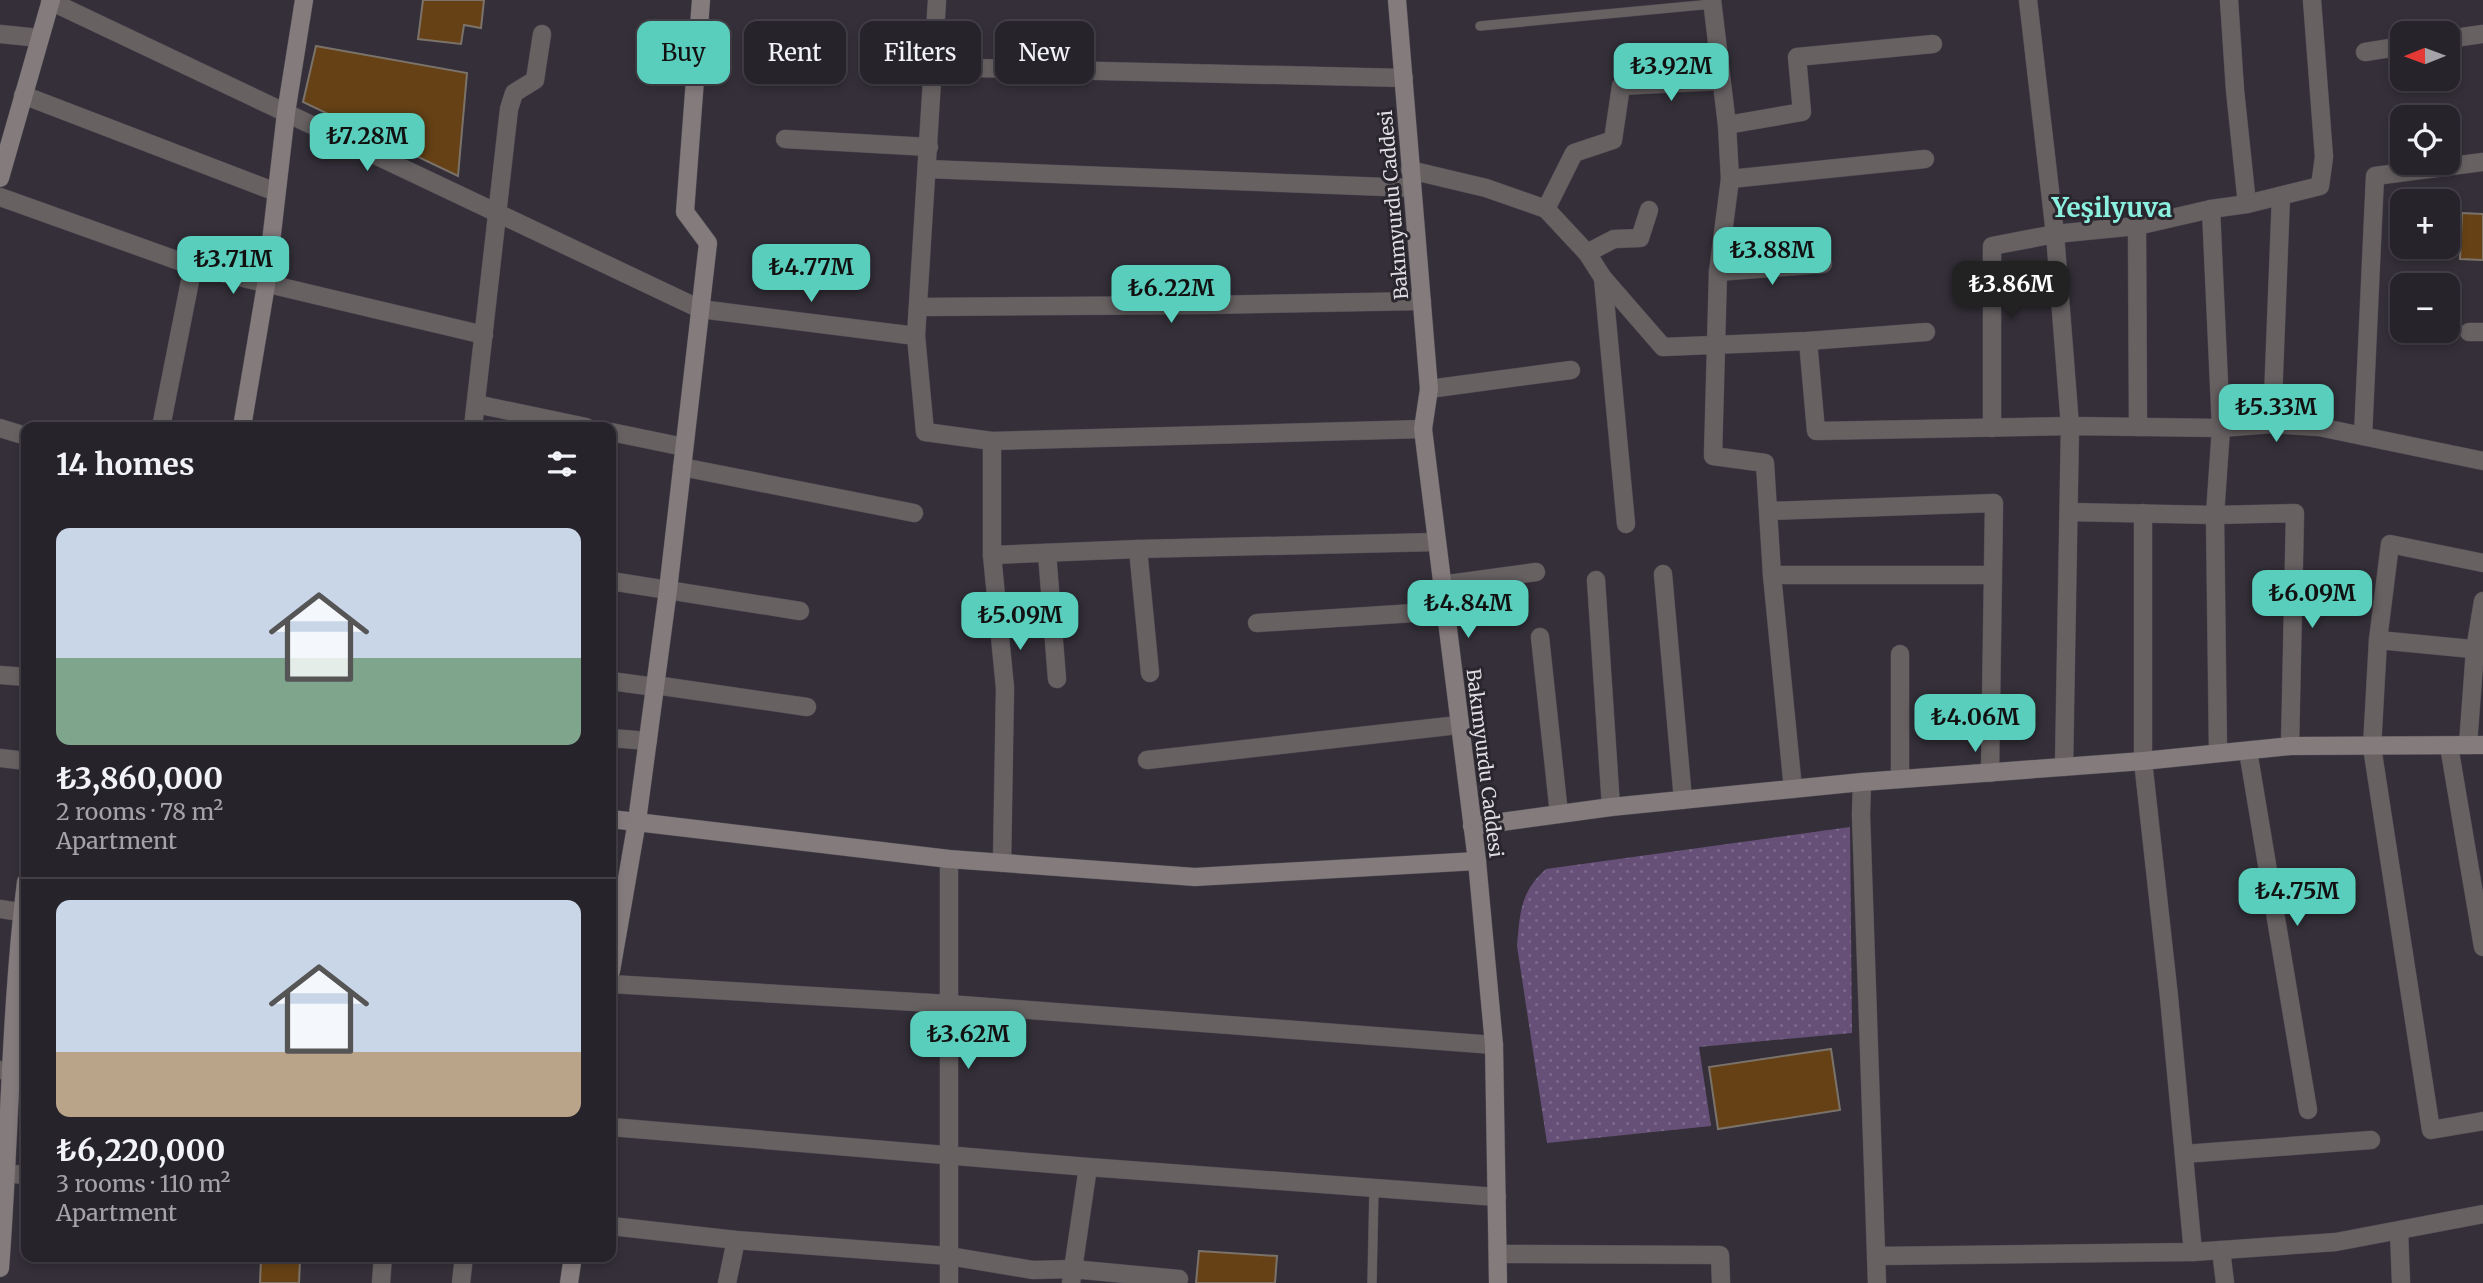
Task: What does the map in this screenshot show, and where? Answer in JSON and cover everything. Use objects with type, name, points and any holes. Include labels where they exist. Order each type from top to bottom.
[{"type":"street","points":[[243,422],[266,285],[286,113],[304,0]]},
{"type":"street","points":[[616,942],[637,821],[668,590],[708,243],[685,212],[701,0]]},
{"type":"street","points":[[936,21],[937,0]]},
{"type":"street","name":"Bakımyurdu Caddesi","points":[[1397,0],[1429,389],[1423,429],[1477,862],[1494,1045],[1498,1283]]},
{"type":"street","points":[[2028,0],[2055,234],[2070,426],[2064,767]]},
{"type":"street","points":[[2229,0],[2235,90],[2248,204]]},
{"type":"street","points":[[1992,428],[1992,246],[2055,234],[2137,226],[2211,209],[2248,204],[2320,186],[2324,157],[2312,0]]},
{"type":"street","points":[[0,178],[51,1],[497,215],[700,309],[916,336]]},
{"type":"street","points":[[1712,2],[1727,125],[1730,179],[1718,272],[1713,457],[1765,463],[1772,575],[1793,789]]},
{"type":"street","points":[[0,34],[39,38]]},
{"type":"street","points":[[473,422],[509,108],[514,93],[535,80],[542,34]]},
{"type":"street","points":[[2460,37],[2483,34]]},
{"type":"street","points":[[1727,125],[1802,111],[1797,57],[1933,44]]},
{"type":"street","points":[[2365,52],[2390,48]]},
{"type":"street","points":[[981,68],[1404,78]]},
{"type":"street","points":[[1546,209],[1574,153],[1613,140],[1621,86],[1720,81]]},
{"type":"street","points":[[933,84],[916,336],[925,432],[992,441],[1423,429]]},
{"type":"street","points":[[23,95],[276,192]]},
{"type":"street","points":[[785,139],[929,147]]},
{"type":"street","points":[[1730,179],[1925,159]]},
{"type":"street","points":[[2364,436],[2375,176],[2483,162]]},
{"type":"street","points":[[927,169],[1411,179],[1486,188],[1546,209],[1587,253],[1603,278],[1663,347],[1808,341],[1926,332]]},
{"type":"street","points":[[2272,424],[2281,196]]},
{"type":"street","points":[[0,197],[193,265],[266,285],[484,335]]},
{"type":"street","points":[[2211,209],[2221,428],[2216,515],[2218,753]]},
{"type":"street","points":[[1587,253],[1614,239],[1640,238],[1649,210]]},
{"type":"street","points":[[2137,226],[2138,427]]},
{"type":"street","points":[[1718,272],[1823,264]]},
{"type":"street","points":[[162,422],[193,265]]},
{"type":"street","points":[[1603,278],[1626,524]]},
{"type":"street","points":[[919,307],[1422,301]]},
{"type":"street","points":[[1808,341],[1816,431],[2070,426],[2221,428],[2272,424],[2319,427],[2483,461]]},
{"type":"street","points":[[1429,389],[1571,370]]},
{"type":"street","points":[[476,404],[562,422]]},
{"type":"street","points":[[0,428],[21,434]]},
{"type":"street","points":[[616,433],[684,447]]},
{"type":"street","points":[[992,441],[992,555],[1004,688],[1002,863]]},
{"type":"street","points":[[682,467],[914,513]]},
{"type":"street","points":[[1769,511],[1994,503],[1990,773]]},
{"type":"street","points":[[2069,512],[2216,515],[2295,513],[2290,746]]},
{"type":"street","points":[[2143,513],[2143,761],[2193,1252]]},
{"type":"street","points":[[992,555],[1436,542]]},
{"type":"street","points":[[2483,563],[2390,544],[2378,640],[2372,747],[2431,1130],[2483,1121]]},
{"type":"street","points":[[1138,549],[1150,673]]},
{"type":"street","points":[[1048,553],[1058,679]]},
{"type":"street","points":[[1441,584],[1536,572]]},
{"type":"street","points":[[1663,574],[1683,800]]},
{"type":"street","points":[[1772,575],[1991,575]]},
{"type":"street","points":[[1596,580],[1611,807]]},
{"type":"street","points":[[616,582],[800,611]]},
{"type":"street","points":[[1472,825],[1611,807],[1900,778],[2143,761],[2290,746],[2476,745],[2483,601]]},
{"type":"street","points":[[1257,623],[1445,611]]},
{"type":"street","points":[[1541,637],[1559,814]]},
{"type":"street","points":[[2378,640],[2479,650]]},
{"type":"street","points":[[1900,654],[1900,778]]},
{"type":"street","points":[[0,675],[21,677]]},
{"type":"street","points":[[616,682],[807,707]]},
{"type":"street","points":[[1147,760],[1458,726]]},
{"type":"street","points":[[616,738],[648,741]]},
{"type":"street","points":[[2449,746],[2483,947]]},
{"type":"street","points":[[2248,751],[2308,1110]]},
{"type":"street","points":[[0,758],[21,760]]},
{"type":"street","points":[[1862,782],[1877,1283]]},
{"type":"street","points":[[616,819],[949,859],[1195,877],[1477,862]]},
{"type":"street","points":[[949,859],[949,1283]]},
{"type":"street","points":[[0,909],[21,912]]},
{"type":"street","points":[[0,1268],[4,1173],[21,952]]},
{"type":"street","points":[[616,984],[948,1004],[1494,1045]]},
{"type":"street","points":[[616,1127],[1088,1167],[1497,1197]]},
{"type":"street","points":[[2184,1154],[2371,1140]]},
{"type":"street","points":[[1071,1276],[1088,1167]]},
{"type":"street","points":[[1877,1256],[2193,1252],[2336,1242],[2483,1214]]},
{"type":"street","points":[[616,1227],[736,1240],[949,1256],[1071,1276],[1179,1279]]},
{"type":"street","points":[[2399,1231],[2401,1283]]},
{"type":"street","points":[[727,1283],[736,1240]]},
{"type":"street","points":[[2221,1250],[2225,1283]]},
{"type":"street","points":[[1499,1254],[1720,1255],[1721,1283]]},
{"type":"street","points":[[381,1283],[383,1262]]},
{"type":"street","points":[[461,1283],[463,1262]]},
{"type":"street","points":[[569,1283],[572,1262]]},
{"type":"lane","points":[[1480,26],[1712,2]]},
{"type":"lane","points":[[1372,1283],[1374,1188]]},
{"type":"shaded area","points":[[1850,827],[1852,1033],[1699,1047],[1711,1126],[1547,1143],[1517,946],[1523,904],[1537,878],[1546,869]]},
{"type":"building","points":[[423,0],[484,0],[481,28],[464,25],[461,44],[418,39]]},
{"type":"building","points":[[316,46],[467,73],[458,176],[303,102]]},
{"type":"building","points":[[2462,213],[2483,214],[2483,260],[2460,259]]},
{"type":"building","points":[[1831,1049],[1840,1110],[1718,1129],[1709,1067]]},
{"type":"building","points":[[1199,1251],[1277,1256],[1275,1283],[1196,1283]]},
{"type":"building","points":[[261,1262],[300,1262],[299,1283],[260,1283]]},
{"type":"district","name":"Yeşilyuva","points":[[2112,207]]}]
